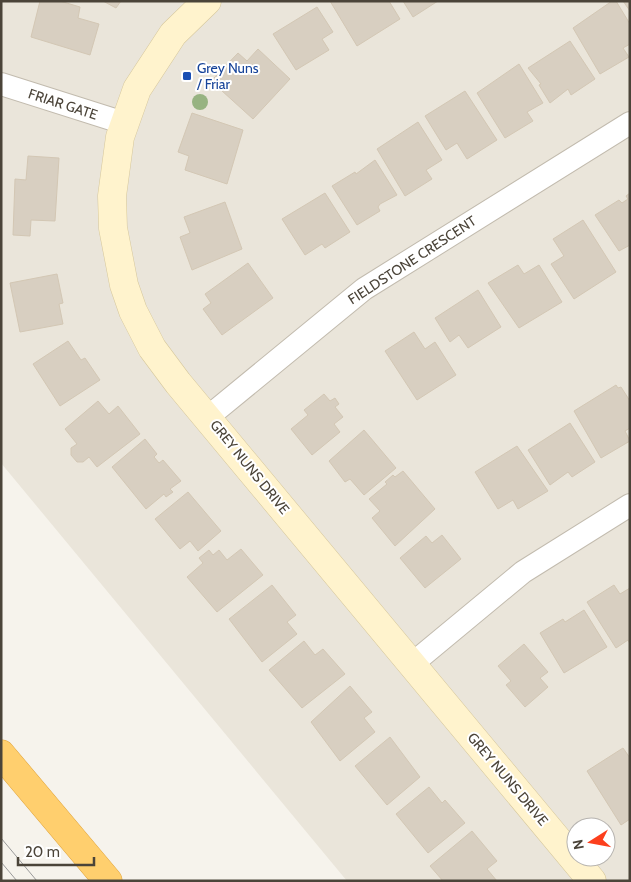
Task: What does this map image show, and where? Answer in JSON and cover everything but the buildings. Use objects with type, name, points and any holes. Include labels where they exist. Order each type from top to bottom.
[{"type":"highway","points":[[1,754],[108,881]]},
{"type":"highway","points":[[32,791],[120,881]]},
{"type":"street","name":"GREY NUNS DRIVE","points":[[207,1],[174,34],[137,89],[120,137],[112,196],[113,228],[124,286],[133,311],[152,348],[178,383],[592,881]]},
{"type":"street","name":"FRIAR GATE","points":[[1,84],[124,123]]},
{"type":"street","name":"FIELDSTONE CRESCENT","points":[[208,417],[364,289],[630,123]]},
{"type":"street","points":[[412,664],[524,572],[630,505]]},
{"type":"shaded area","points":[[1,1],[630,1],[630,881],[347,881],[1,463]]},
{"type":"tram line","points":[[1,838],[37,881]]},
{"type":"tram line","points":[[1,862],[17,881]]},
{"type":"place","name":"Grey Nuns / Friar","points":[[187,76]]}]
